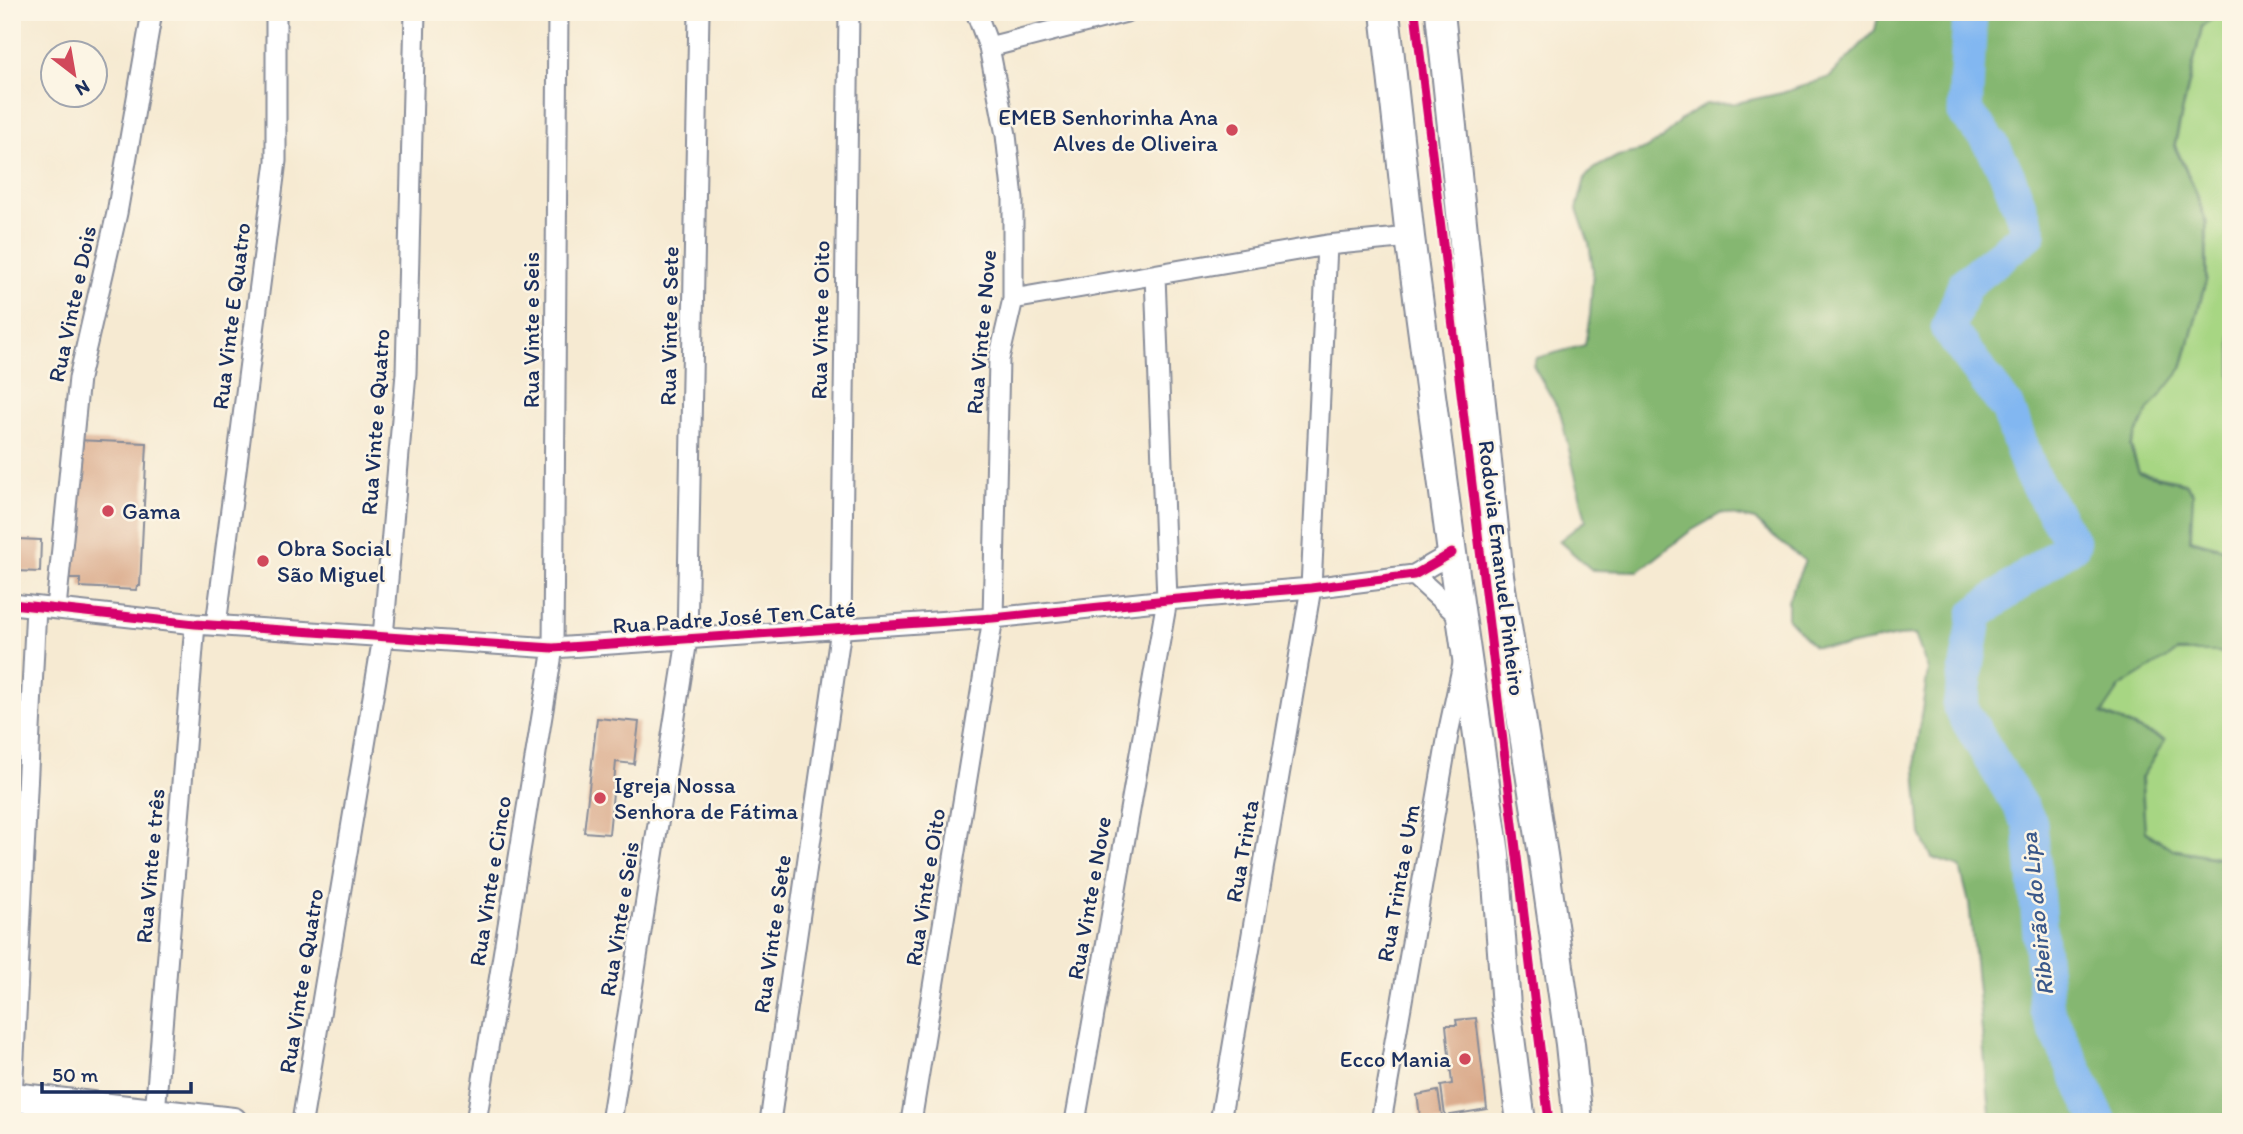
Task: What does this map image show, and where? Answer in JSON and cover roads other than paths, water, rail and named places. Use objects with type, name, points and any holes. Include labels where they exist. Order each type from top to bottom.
[{"type":"main road","name":"Rodovia Emanuel Pinheiro","points":[[1385,12],[1410,237],[1495,854],[1506,1007],[1521,1122]]},
{"type":"main road","name":"Rodovia Emanuel Pinheiro","points":[[1440,12],[1499,576],[1553,923],[1578,1122]]},
{"type":"main road","points":[[12,1097],[168,1117],[233,1122]]},
{"type":"street","name":"Rua Vinte e Dois","points":[[56,608],[79,378],[117,213],[152,12]]},
{"type":"street","name":"Rua Vinte E Quatro","points":[[216,625],[276,161],[276,12]]},
{"type":"street","name":"Rua Vinte e Quatro","points":[[302,1122],[383,637],[405,373],[415,12]]},
{"type":"street","name":"Rua Vinte e Seis","points":[[553,648],[558,12]]},
{"type":"street","name":"Rua Vinte e Sete","points":[[687,640],[699,12]]},
{"type":"street","name":"Rua Vinte e Oito","points":[[841,629],[849,12]]},
{"type":"street","name":"Rua Vinte e Nove","points":[[976,12],[989,47],[1006,135],[1013,199],[1013,299],[999,359],[993,618]]},
{"type":"street","points":[[989,47],[1126,12]]},
{"type":"street","points":[[1013,299],[1327,245],[1410,237]]},
{"type":"street","points":[[1311,588],[1327,245]]},
{"type":"street","points":[[1155,275],[1167,600]]},
{"type":"street","points":[[1452,553],[1414,575],[1461,618]]},
{"type":"street","name":"Rua Padre José Ten Caté","points":[[12,604],[195,624],[553,648],[993,618],[1311,588],[1414,575]]},
{"type":"street","name":"Rua Trinta","points":[[1220,1122],[1311,588]]},
{"type":"street","name":"Rua Vinte e Nove","points":[[1074,1122],[1167,600]]},
{"type":"street","points":[[12,1097],[36,607]]},
{"type":"street","name":"Rua Vinte e Oito","points":[[911,1122],[993,618]]},
{"type":"street","name":"Rua Vinte e três","points":[[168,1117],[195,624]]},
{"type":"street","name":"Rua Vinte e Sete","points":[[770,1122],[841,629]]},
{"type":"street","name":"Rua Vinte e Seis","points":[[611,1122],[687,640]]},
{"type":"street","name":"Rua Vinte e Cinco","points":[[476,1122],[553,648]]},
{"type":"street","name":"Rua Trinta e Um","points":[[1381,1122],[1449,729],[1466,652]]},
{"type":"waterway","name":"Ribeirão do Lipa","points":[[1970,12],[1965,113],[1997,154],[2029,233],[1965,284],[1948,329],[2008,409],[2031,474],[2073,544],[1976,614],[1960,707],[2030,823],[2047,1011],[2100,1122]]},
{"type":"place","name":"EMEB Senhorinha Ana Alves de Oliveira","points":[[1232,130]]},
{"type":"place","name":"Gama","points":[[108,511]]},
{"type":"place","name":"Obra Social São Miguel","points":[[263,561]]},
{"type":"place","name":"Igreja Nossa Senhora de Fátima","points":[[600,798]]},
{"type":"place","name":"Ecco Mania","points":[[1465,1059]]}]
